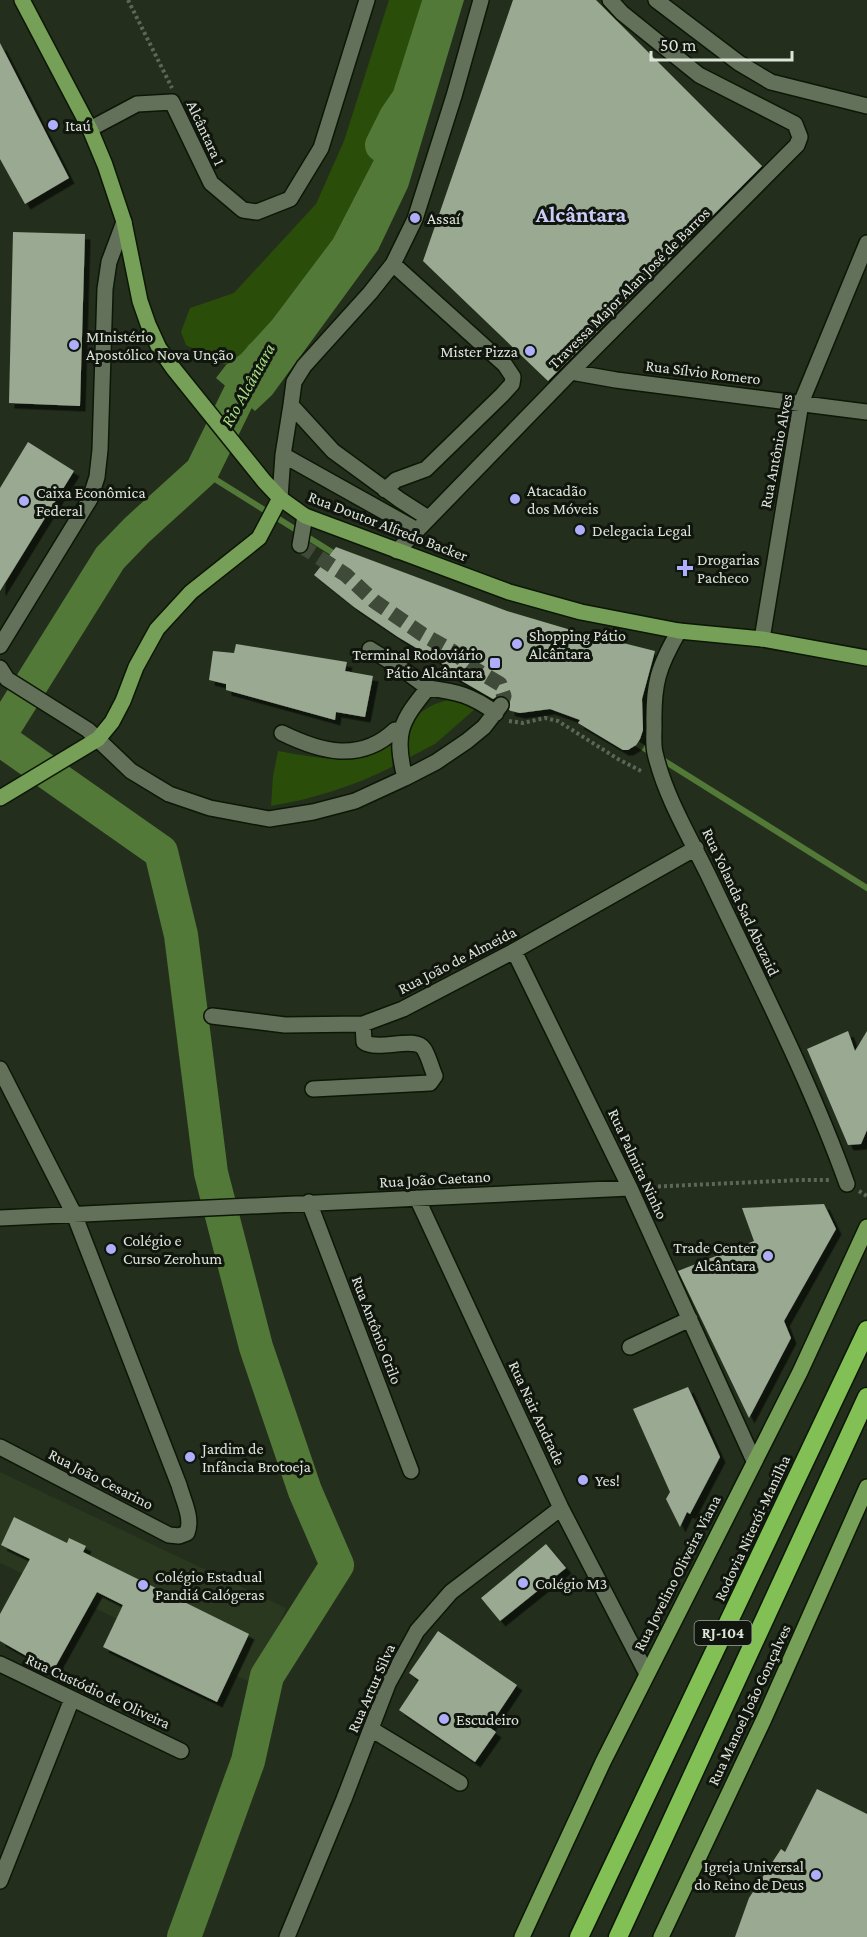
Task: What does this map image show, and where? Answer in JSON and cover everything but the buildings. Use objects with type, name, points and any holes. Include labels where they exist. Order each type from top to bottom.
[{"type":"highway","name":"Rodovia Niterói-Manilha","points":[[579,1937],[867,1330]]},
{"type":"highway","name":"RJ-104","points":[[618,1937],[867,1397]]},
{"type":"main road","name":"Rua Doutor Alfredo Backer","points":[[22,0],[90,129],[105,165],[124,222],[140,301],[147,324],[159,348],[264,481],[277,504],[509,592],[581,612],[679,631],[762,639],[867,658]]},
{"type":"main road","points":[[0,798],[75,753],[93,734],[112,722],[136,667],[157,629],[190,592],[247,549],[263,532],[277,504]]},
{"type":"main road","name":"Rua Jovelino Oliveira Viana","points":[[522,1937],[603,1761],[800,1372],[867,1227]]},
{"type":"main road","name":"Rua Manoel João Gonçalves","points":[[661,1937],[764,1719],[867,1487]]},
{"type":"street","points":[[90,129],[137,104],[172,102],[211,183],[243,210],[257,213],[290,199],[321,148],[368,0]]},
{"type":"street","points":[[277,504],[294,382],[304,366],[393,264],[415,219],[454,96],[481,0]]},
{"type":"street","name":"Travessa Major Alan José de Barros","points":[[397,551],[797,145],[800,137],[795,124],[699,75],[622,13],[610,0]]},
{"type":"street","points":[[656,0],[738,63],[771,82],[867,106]]},
{"type":"street","points":[[0,646],[90,499],[97,477],[105,289],[109,262],[124,222]]},
{"type":"street","name":"Rua Antônio Alves","points":[[762,639],[801,403],[867,243]]},
{"type":"street","points":[[385,490],[396,480],[426,469],[502,395],[512,384],[513,377],[505,365],[393,264]]},
{"type":"street","name":"Rua Sílvio Romero","points":[[571,372],[616,380],[867,412]]},
{"type":"street","points":[[291,405],[333,451],[385,490],[428,518]]},
{"type":"street","points":[[283,454],[417,530]]},
{"type":"street","points":[[300,545],[305,516]]},
{"type":"street","name":"Rua Yolanda Sad Abuzaid","points":[[679,631],[664,658],[657,678],[653,711],[654,751],[663,783],[696,848],[820,1113],[847,1184]]},
{"type":"street","points":[[3,674],[93,734],[131,771],[169,794],[210,807],[268,819],[313,812],[355,801],[405,778],[436,762],[466,741],[484,727],[499,709],[460,692],[428,688],[369,649]]},
{"type":"street","points":[[405,778],[399,747],[401,730],[405,718],[428,688]]},
{"type":"street","points":[[282,733],[307,745],[328,750],[352,751],[371,747],[387,738],[395,730],[401,730]]},
{"type":"street","name":"Rua João de Almeida","points":[[212,1016],[285,1025],[363,1024],[402,1009],[514,951],[696,848]]},
{"type":"street","name":"Rua Palmira Ninho","points":[[514,951],[630,1188],[754,1461]]},
{"type":"street","points":[[313,1089],[430,1083],[435,1076],[423,1047],[416,1043],[371,1046],[364,1042],[363,1024]]},
{"type":"street","points":[[0,1069],[74,1214]]},
{"type":"street","name":"Rua João Caetano","points":[[0,1218],[630,1188]]},
{"type":"street","name":"Rua Nair Andrade","points":[[417,1197],[561,1508],[647,1674]]},
{"type":"street","name":"Rua Antônio Grilo","points":[[309,1202],[411,1471]]},
{"type":"street","name":"Rua João Cesarino","points":[[0,1447],[169,1535],[179,1536],[187,1533],[190,1526],[178,1485],[74,1214]]},
{"type":"street","points":[[630,1347],[690,1319]]},
{"type":"street","name":"Rua Artur Silva","points":[[287,1937],[388,1684],[417,1631],[451,1592],[561,1508]]},
{"type":"street","name":"Rua Custódio de Oliveira","points":[[0,1664],[181,1751]]},
{"type":"street","points":[[0,1881],[72,1699]]},
{"type":"street","points":[[371,1729],[460,1783]]},
{"type":"path","name":"Alcântara 1","points":[[128,0],[174,93]]},
{"type":"path","points":[[499,709],[509,721],[523,723],[545,718],[558,721],[618,759],[663,783]]},
{"type":"path","points":[[630,1188],[836,1180],[867,1196]]},
{"type":"shaded area","points":[[389,0],[437,0],[396,117],[333,239],[272,320],[241,354],[226,365],[186,345],[181,332],[190,308],[234,293],[316,204],[344,141]]},
{"type":"shaded area","points":[[448,700],[461,702],[475,709],[435,744],[408,758],[407,737],[414,720],[428,708]]},
{"type":"shaded area","points":[[394,740],[396,744],[392,767],[333,791],[271,806],[273,776],[278,751],[316,757],[354,757],[378,751]]},
{"type":"shaded area","name":"Colégio Estadual Pandiá Calógeras","points":[[0,1472],[286,1608],[254,1684],[0,1563]]},
{"type":"water","points":[[440,0],[464,0],[408,187],[378,250],[272,395],[255,411],[216,378],[226,365],[241,354],[272,320],[333,239],[396,117],[409,98]]},
{"type":"waterway","name":"Rio Alcântara","points":[[382,145],[396,117],[409,98],[440,0]]},
{"type":"waterway","name":"Rio Alcântara","points":[[0,734],[110,558],[202,471],[249,375],[261,357]]},
{"type":"waterway","points":[[202,471],[338,556]]},
{"type":"waterway","points":[[0,739],[161,852],[181,935],[211,1173],[256,1347],[305,1491],[337,1565],[267,1676],[248,1761],[184,1937]]},
{"type":"waterway","points":[[631,740],[867,888]]},
{"type":"tunnel","points":[[300,545],[346,575],[374,601],[500,684],[504,696],[501,705]]},
{"type":"place","name":"Itaú","points":[[53,125]]},
{"type":"place","name":"Assaí","points":[[415,218]]},
{"type":"place","name":"MInistério Apostólico Nova Unção","points":[[74,345]]},
{"type":"place","name":"Mister Pizza","points":[[530,351]]},
{"type":"place","name":"Atacadão dos Móveis","points":[[515,499]]},
{"type":"place","name":"Caixa Econômica Federal","points":[[24,501]]},
{"type":"place","name":"Delegacia Legal","points":[[580,530]]},
{"type":"place","name":"Drogarias Pacheco","points":[[685,568]]},
{"type":"place","name":"Shopping Pátio Alcântara","points":[[517,644]]},
{"type":"place","name":"Terminal Rodoviário Pátio Alcântara","points":[[495,663]]},
{"type":"place","name":"Colégio e Curso Zerohum","points":[[111,1249]]},
{"type":"place","name":"Trade Center Alcântara","points":[[768,1256]]},
{"type":"place","name":"Jardim de Infância Brotoeja","points":[[190,1457]]},
{"type":"place","name":"Yes!","points":[[583,1480]]},
{"type":"place","name":"Colégio M3","points":[[523,1583]]},
{"type":"place","name":"Colégio Estadual Pandiá Calógeras","points":[[143,1585]]},
{"type":"place","name":"Escudeiro","points":[[444,1719]]},
{"type":"place","name":"Igreja Universal do Reino de Deus","points":[[816,1875]]},
{"type":"district","name":"Alcântara","points":[[581,214]]}]
